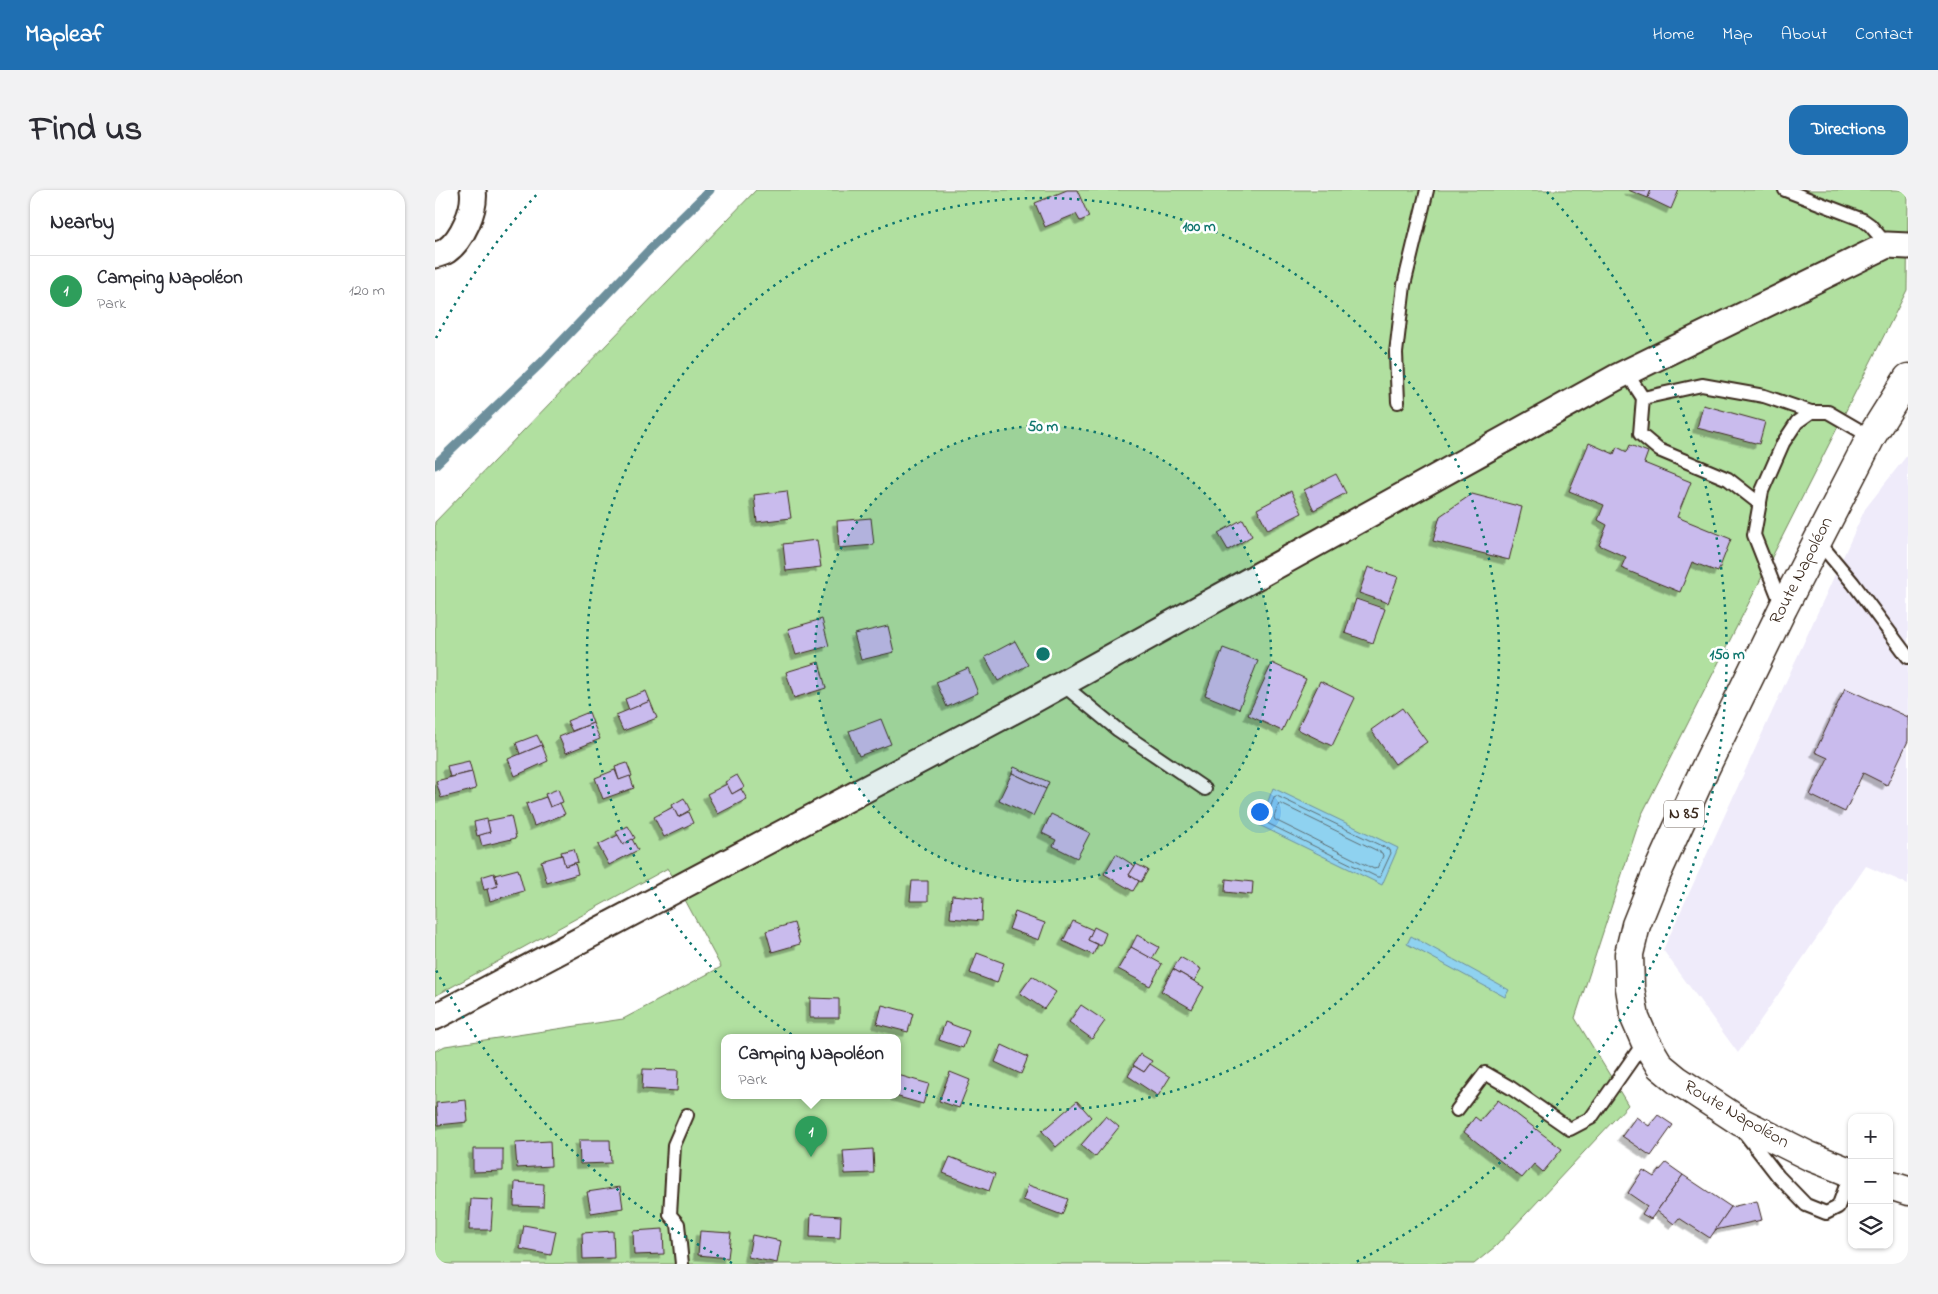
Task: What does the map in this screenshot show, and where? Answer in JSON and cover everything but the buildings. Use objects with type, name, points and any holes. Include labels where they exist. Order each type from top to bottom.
[{"type":"main road","name":"Route Napoléon","points":[[1848,1172],[1809,1156],[1731,1115],[1677,1080],[1661,1066],[1645,1041],[1635,1018],[1630,988],[1629,954],[1636,924],[1697,785],[1817,540],[1871,437],[1908,378]]},
{"type":"main road","points":[[1893,1186],[1908,1191]]},
{"type":"street","points":[[435,255],[446,251],[461,234],[470,215],[474,197],[473,190]]},
{"type":"street","points":[[435,1017],[1062,684],[1626,372],[1897,246]]},
{"type":"lane","points":[[1398,402],[1396,353],[1404,285],[1427,190]]},
{"type":"lane","points":[[1785,190],[1863,220],[1897,246]]},
{"type":"lane","points":[[1626,372],[1643,398],[1640,434],[1659,450],[1728,479],[1760,504]]},
{"type":"lane","points":[[1643,398],[1702,385],[1764,396],[1811,412],[1829,412],[1871,437]]},
{"type":"lane","points":[[1783,608],[1754,535],[1762,491],[1783,443],[1797,422],[1811,412]]},
{"type":"lane","points":[[1817,540],[1853,583],[1908,657]]},
{"type":"lane","points":[[1062,684],[1118,730],[1205,789]]},
{"type":"lane","points":[[1457,1110],[1485,1073],[1511,1088],[1569,1129],[1591,1118],[1645,1041]]},
{"type":"lane","points":[[682,1264],[677,1224],[670,1215],[674,1145],[687,1114]]},
{"type":"lane","points":[[1731,1115],[1778,1176],[1806,1206],[1825,1213],[1838,1207],[1848,1181]]},
{"type":"shaded area","points":[[1908,454],[1908,884],[1866,866],[1738,1053],[1663,950],[1865,509]]},
{"type":"green space","points":[[756,190],[1908,190],[1907,290],[1641,816],[1575,1018],[1628,1105],[1496,1246],[1474,1264],[435,1264],[435,1051],[445,1046],[623,1019],[721,967],[668,868],[435,996],[435,522]]},
{"type":"water","points":[[1273,788],[1398,848],[1382,885],[1259,825]]},
{"type":"water","points":[[1411,936],[1509,990],[1505,997],[1407,944]]},
{"type":"waterway","points":[[435,465],[541,363],[652,247],[710,190]]},
{"type":"place","name":"Camping Napoléon","points":[[811,1157]]}]
